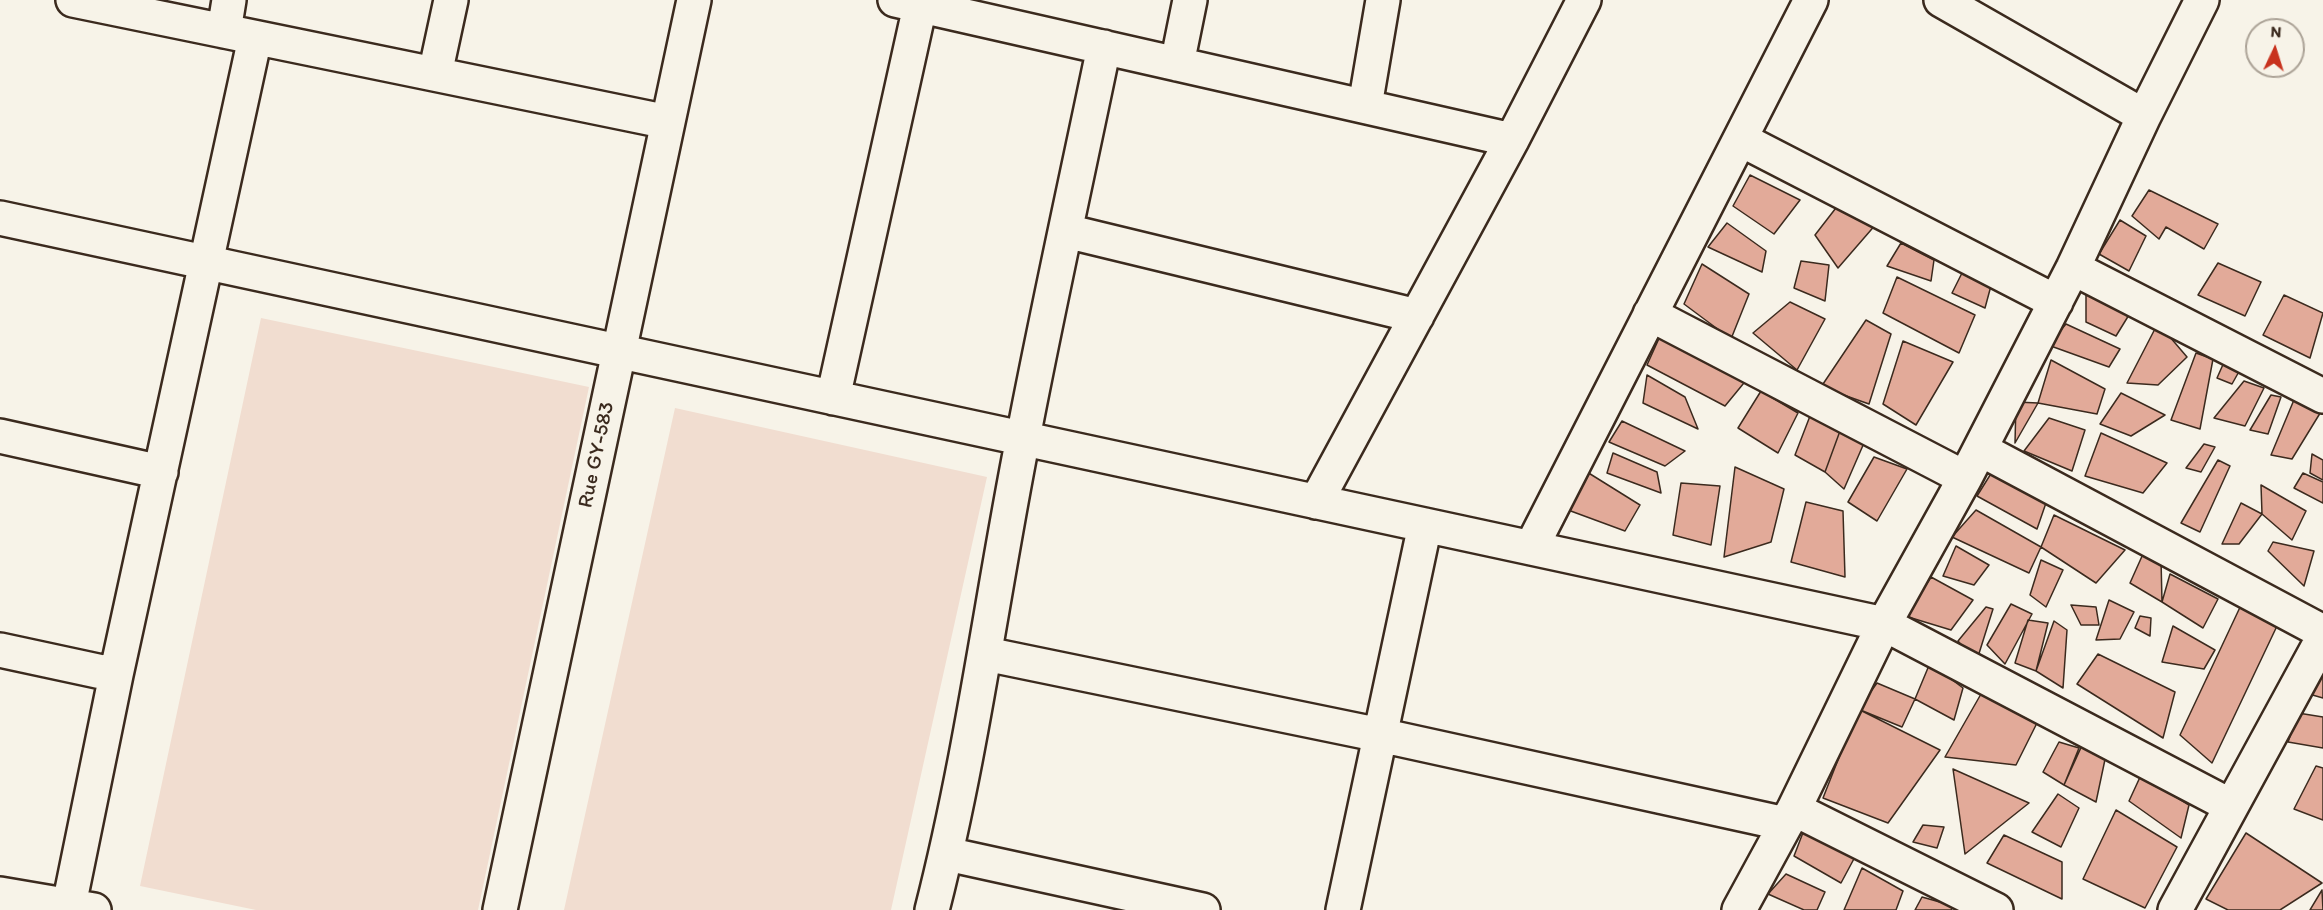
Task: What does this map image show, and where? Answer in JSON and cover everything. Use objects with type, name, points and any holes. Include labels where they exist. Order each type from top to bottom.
[{"type":"street","points":[[73,0],[236,23],[435,74],[668,123]]},
{"type":"street","points":[[435,74],[451,0]]},
{"type":"street","name":"Rue GY-583","points":[[500,910],[694,0]]},
{"type":"street","points":[[1177,64],[1190,0]]},
{"type":"street","points":[[1365,106],[1383,0]]},
{"type":"street","points":[[1316,501],[1512,140],[1584,0]]},
{"type":"street","points":[[1530,548],[1811,0]]},
{"type":"street","points":[[1941,0],[2144,116]]},
{"type":"street","points":[[1739,910],[1790,816],[1884,624],[1965,478],[2073,268],[2144,116],[2202,0]]},
{"type":"street","points":[[833,398],[908,3],[1512,140]]},
{"type":"street","points":[[0,894],[77,908],[116,675],[206,263],[236,23]]},
{"type":"street","points":[[933,910],[947,854],[986,654],[1022,439],[1104,47]]},
{"type":"street","points":[[1740,139],[2055,302]]},
{"type":"street","points":[[0,218],[1884,624],[2231,806]]},
{"type":"street","points":[[1066,231],[1417,316]]},
{"type":"street","points":[[2073,268],[2323,396]]},
{"type":"street","points":[[1650,314],[1965,478]]},
{"type":"street","points":[[0,436],[161,472]]},
{"type":"street","points":[[1980,449],[2323,632]]},
{"type":"street","points":[[1343,910],[1425,525]]},
{"type":"street","points":[[2175,910],[2323,638]]},
{"type":"street","points":[[0,650],[116,675]]},
{"type":"street","points":[[986,654],[1790,816],[1995,910]]},
{"type":"street","points":[[947,854],[1203,910]]},
{"type":"shaded area","points":[[261,318],[589,387],[478,910],[256,910],[140,886]]},
{"type":"shaded area","points":[[675,408],[987,477],[891,910],[564,910]]},
{"type":"building","points":[[1750,175],[1800,200],[1774,234],[1733,206]]},
{"type":"building","points":[[2149,190],[2218,224],[2204,249],[2166,227],[2159,239],[2132,216]]},
{"type":"building","points":[[1839,204],[1877,223],[1838,268],[1815,235]]},
{"type":"building","points":[[2120,220],[2146,236],[2129,271],[2099,254]]},
{"type":"building","points":[[1727,223],[1766,251],[1762,272],[1708,247]]},
{"type":"building","points":[[1901,243],[1934,260],[1931,281],[1887,266]]},
{"type":"building","points":[[1801,261],[1829,265],[1825,301],[1794,288]]},
{"type":"building","points":[[2218,263],[2261,282],[2245,316],[2198,295]]},
{"type":"building","points":[[1702,264],[1749,294],[1731,339],[1684,304]]},
{"type":"building","points":[[1964,269],[1992,282],[1985,308],[1952,293]]},
{"type":"building","points":[[1897,277],[1975,315],[1959,353],[1883,313]]},
{"type":"building","points":[[2086,293],[2132,310],[2116,336],[2086,322]]},
{"type":"building","points":[[2284,295],[2323,313],[2310,358],[2263,335]]},
{"type":"building","points":[[1790,302],[1825,319],[1797,370],[1753,333]]},
{"type":"building","points":[[1866,320],[1891,334],[1869,404],[1821,387]]},
{"type":"building","points":[[2158,323],[2187,357],[2158,385],[2127,383]]},
{"type":"building","points":[[2066,324],[2120,349],[2109,367],[2048,345]]},
{"type":"building","points":[[1661,334],[1748,378],[1725,406],[1647,365]]},
{"type":"building","points":[[1903,341],[1953,362],[1916,425],[1883,404]]},
{"type":"building","points":[[2196,353],[2213,359],[2200,429],[2171,420]]},
{"type":"building","points":[[2051,360],[2105,389],[2097,414],[2038,403]]},
{"type":"building","points":[[2225,360],[2241,368],[2232,384],[2217,378]]},
{"type":"building","points":[[1647,375],[1685,397],[1698,429],[1643,403]]},
{"type":"building","points":[[2244,381],[2264,388],[2245,426],[2214,418]]},
{"type":"building","points":[[1761,391],[1798,413],[1778,453],[1738,428]]},
{"type":"building","points":[[2121,393],[2165,415],[2131,436],[2100,424]]},
{"type":"building","points":[[2271,395],[2281,397],[2268,434],[2250,430]]},
{"type":"building","points":[[2296,395],[2322,410],[2292,459],[2271,455]]},
{"type":"building","points":[[2016,402],[2038,403],[2015,443]]},
{"type":"building","points":[[1810,416],[1840,431],[1825,472],[1795,455]]},
{"type":"building","points":[[2049,418],[2085,430],[2072,471],[2024,451]]},
{"type":"building","points":[[1622,421],[1685,451],[1665,466],[1609,442]]},
{"type":"building","points":[[1840,431],[1864,443],[1844,489],[1825,472]]},
{"type":"building","points":[[2101,433],[2167,463],[2143,493],[2085,476]]},
{"type":"building","points":[[2204,444],[2215,447],[2201,472],[2186,468]]},
{"type":"building","points":[[1613,453],[1657,472],[1661,493],[1607,473]]},
{"type":"building","points":[[2312,454],[2323,460],[2323,480],[2310,473]]},
{"type":"building","points":[[1874,457],[1907,469],[1877,521],[1848,502]]},
{"type":"building","points":[[2218,460],[2230,466],[2200,532],[2181,523]]},
{"type":"building","points":[[1735,467],[1784,489],[1771,542],[1724,557]]},
{"type":"building","points":[[1587,472],[1640,505],[1625,531],[1568,510]]},
{"type":"building","points":[[1992,472],[2047,500],[2037,529],[1977,496]]},
{"type":"building","points":[[2303,473],[2323,482],[2323,503],[2294,488]]},
{"type":"building","points":[[1681,483],[1720,486],[1711,545],[1673,535]]},
{"type":"building","points":[[2261,485],[2306,511],[2292,540],[2262,514]]},
{"type":"building","points":[[1806,502],[1843,511],[1845,577],[1791,562]]},
{"type":"building","points":[[2241,503],[2262,514],[2239,544],[2222,544]]},
{"type":"building","points":[[1976,510],[2041,547],[2029,573],[1952,537]]},
{"type":"building","points":[[2054,515],[2125,550],[2096,583],[2041,547]]},
{"type":"building","points":[[2273,542],[2314,551],[2304,586],[2268,551]]},
{"type":"building","points":[[1956,546],[1989,565],[1974,585],[1943,576]]},
{"type":"building","points":[[2143,554],[2161,559],[2162,602],[2130,583]]},
{"type":"building","points":[[2041,560],[2063,570],[2046,607],[2030,595]]},
{"type":"building","points":[[2170,574],[2218,599],[2203,628],[2162,602]]},
{"type":"building","points":[[1931,577],[1973,600],[1951,630],[1905,616]]},
{"type":"building","points":[[2109,600],[2134,612],[2120,639],[2096,640]]},
{"type":"building","points":[[2242,603],[2277,626],[2212,763],[2180,735]]},
{"type":"building","points":[[2011,604],[2032,614],[2005,664],[1987,645]]},
{"type":"building","points":[[2071,605],[2096,607],[2099,625],[2081,625]]},
{"type":"building","points":[[1986,607],[1993,609],[1976,663],[1958,641]]},
{"type":"building","points":[[2140,616],[2151,618],[2150,636],[2135,628]]},
{"type":"building","points":[[2028,620],[2048,623],[2036,671],[2015,663]]},
{"type":"building","points":[[2054,621],[2067,630],[2063,688],[2036,671]]},
{"type":"building","points":[[2173,626],[2215,650],[2204,669],[2162,662]]},
{"type":"building","points":[[2098,654],[2175,692],[2163,738],[2077,684]]},
{"type":"building","points":[[1930,663],[1963,688],[1954,720],[1915,699]]},
{"type":"building","points":[[2323,671],[2323,698],[2309,694]]},
{"type":"building","points":[[1877,683],[1915,699],[1902,727],[1858,709]]},
{"type":"building","points":[[1981,694],[2037,723],[2016,765],[1945,757]]},
{"type":"building","points":[[1858,709],[1940,750],[1888,823],[1823,798]]},
{"type":"building","points":[[2298,713],[2323,717],[2323,748],[2288,742]]},
{"type":"building","points":[[2084,741],[2107,750],[2096,802],[2064,785]]},
{"type":"building","points":[[2059,742],[2079,748],[2064,785],[2043,772]]},
{"type":"building","points":[[2316,766],[2323,768],[2323,820],[2294,809]]},
{"type":"building","points":[[1953,769],[2029,803],[1965,854]]},
{"type":"building","points":[[2141,775],[2189,805],[2181,838],[2129,801]]},
{"type":"building","points":[[2058,794],[2079,808],[2061,847],[2032,832]]},
{"type":"building","points":[[2116,810],[2177,847],[2145,908],[2083,879]]},
{"type":"building","points":[[1923,825],[1944,827],[1937,848],[1913,842]]},
{"type":"building","points":[[1804,830],[1856,855],[1841,883],[1794,856]]},
{"type":"building","points":[[2246,833],[2322,883],[2280,910],[2228,910],[2206,899]]},
{"type":"building","points":[[2004,835],[2062,862],[2062,899],[1987,863]]},
{"type":"building","points":[[1862,868],[1903,891],[1896,910],[1844,910]]},
{"type":"building","points":[[1786,874],[1825,892],[1817,910],[1804,910],[1768,894]]},
{"type":"building","points":[[2322,890],[2323,910],[2310,910]]},
{"type":"building","points":[[1922,897],[1954,906],[1951,910],[1915,910]]}]
